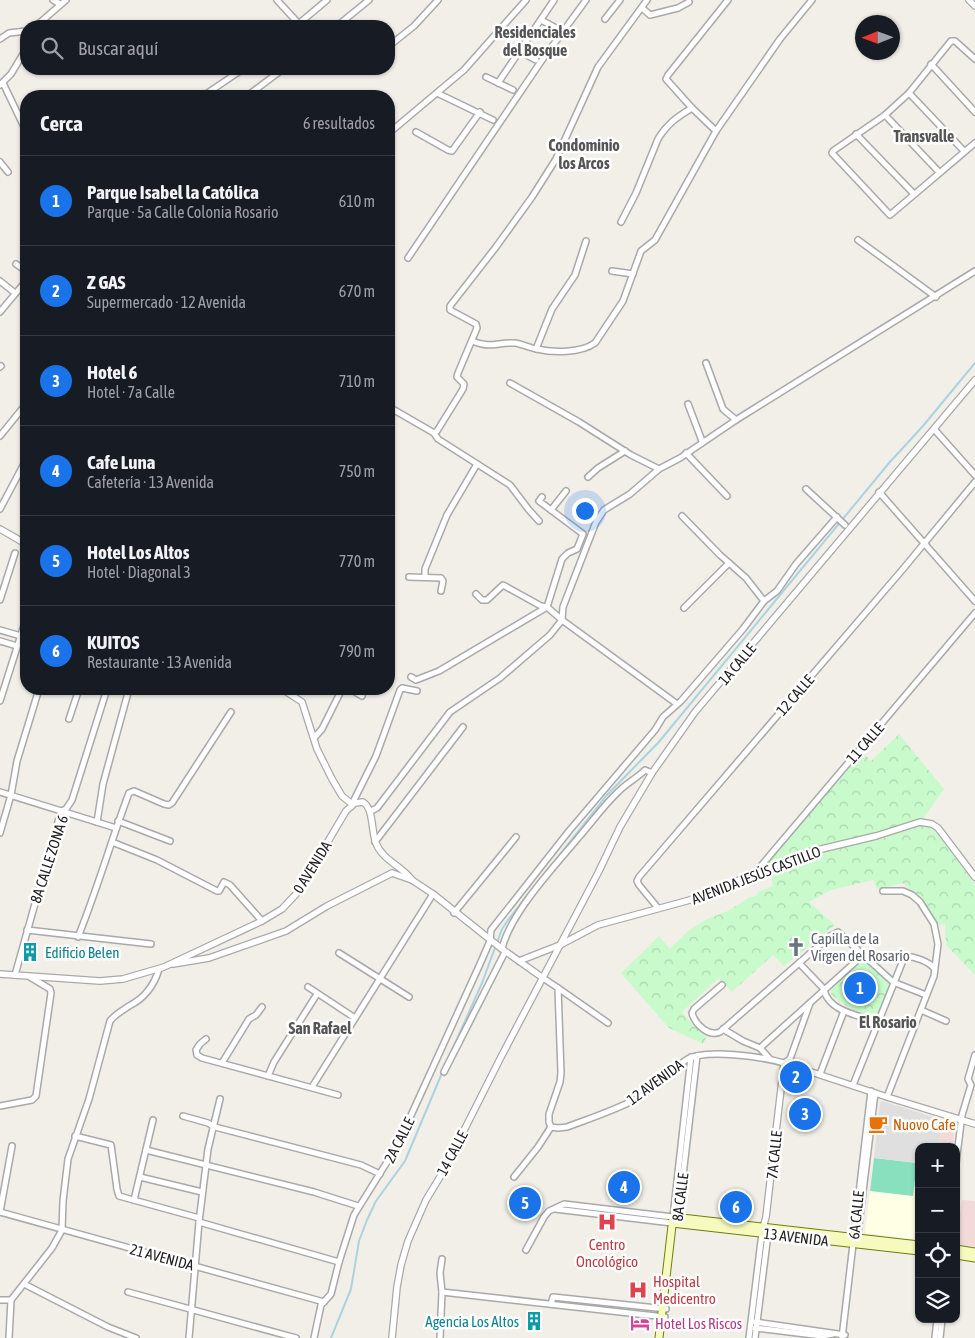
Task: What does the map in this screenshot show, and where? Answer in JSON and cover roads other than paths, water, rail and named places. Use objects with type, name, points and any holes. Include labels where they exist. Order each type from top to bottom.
[{"type":"main road","name":"13 AVENIDA","points":[[675,1220],[855,1241],[915,1250]]},
{"type":"main road","name":"8A CALLE","points":[[663,1338],[664,1313],[675,1220]]},
{"type":"main road","name":"13 AVENIDA","points":[[855,1241],[915,1245]]},
{"type":"main road","points":[[960,1250],[975,1252]]},
{"type":"main road","points":[[960,1256],[975,1258]]},
{"type":"main road","name":"8A CALLE","points":[[659,1338],[664,1313]]},
{"type":"street","points":[[53,0],[60,4]]},
{"type":"street","points":[[43,20],[66,0]]},
{"type":"street","points":[[304,20],[327,0]]},
{"type":"street","points":[[344,20],[369,0]]},
{"type":"street","points":[[395,41],[414,26],[438,0]]},
{"type":"street","points":[[395,128],[464,70],[526,0]]},
{"type":"street","points":[[498,83],[554,0]]},
{"type":"street","points":[[408,258],[584,0]]},
{"type":"street","points":[[605,19],[620,0]]},
{"type":"street","points":[[434,433],[463,389],[463,382],[457,377],[477,329],[477,325],[451,310],[451,304],[532,197],[556,159],[598,67],[647,0]]},
{"type":"street","points":[[716,131],[666,79],[728,0]]},
{"type":"street","points":[[472,340],[488,346],[514,343],[536,349],[566,351],[594,343],[618,309],[642,251],[655,240],[716,131],[780,39],[812,0]]},
{"type":"street","points":[[969,0],[975,6]]},
{"type":"street","points":[[281,1],[294,20]]},
{"type":"street","points":[[642,8],[650,15],[678,8],[688,2]]},
{"type":"street","points":[[540,20],[558,29]]},
{"type":"street","points":[[0,39],[9,33],[20,32]]},
{"type":"street","points":[[975,60],[956,41],[951,40],[909,93],[885,115],[832,153],[888,214],[892,214],[975,143]]},
{"type":"street","points":[[519,51],[536,60]]},
{"type":"street","points":[[20,58],[2,84],[20,119]]},
{"type":"street","points":[[931,64],[975,112]]},
{"type":"street","points":[[212,90],[234,75]]},
{"type":"street","points":[[255,90],[275,75]]},
{"type":"street","points":[[486,77],[513,90]]},
{"type":"street","points":[[437,93],[480,112],[493,120]]},
{"type":"street","points":[[909,93],[964,151]]},
{"type":"street","points":[[621,222],[663,130],[672,121],[692,108]]},
{"type":"street","points":[[416,132],[452,151],[480,112]]},
{"type":"street","points":[[885,115],[939,172]]},
{"type":"street","points":[[856,134],[914,194]]},
{"type":"street","points":[[0,162],[8,172]]},
{"type":"street","points":[[858,240],[936,297]]},
{"type":"street","points":[[536,349],[552,309],[575,274],[586,242]]},
{"type":"street","points":[[16,264],[20,267]]},
{"type":"street","points":[[612,271],[633,274]]},
{"type":"street","points":[[291,695],[302,702],[314,738],[336,787],[345,800],[352,804],[363,802],[371,811],[377,808],[450,712],[500,678],[546,639],[562,620],[563,606],[598,517],[604,510],[630,494],[659,469],[975,271]]},
{"type":"street","points":[[0,281],[15,293]]},
{"type":"street","points":[[0,312],[20,288]]},
{"type":"street","points":[[706,363],[723,409],[736,420]]},
{"type":"street","name":"1A CALLE","points":[[543,978],[601,868],[620,827],[652,773],[695,712],[975,380]]},
{"type":"street","points":[[510,383],[659,469]]},
{"type":"street","points":[[688,404],[702,442]]},
{"type":"street","points":[[395,410],[434,433],[438,439],[512,486],[539,521]]},
{"type":"street","points":[[0,436],[20,411]]},
{"type":"street","points":[[934,428],[975,475]]},
{"type":"street","points":[[588,478],[598,468],[625,451]]},
{"type":"street","points":[[686,453],[727,496]]},
{"type":"street","points":[[425,577],[426,565],[446,515],[477,464]]},
{"type":"street","points":[[0,509],[20,471]]},
{"type":"street","name":"12 CALLE","points":[[658,908],[639,885],[637,881],[639,877],[975,482]]},
{"type":"street","points":[[806,489],[845,525]]},
{"type":"street","points":[[552,510],[566,491]]},
{"type":"street","points":[[880,492],[975,601]]},
{"type":"street","points":[[410,677],[416,680],[439,671],[547,606],[562,559],[568,553],[578,548],[583,535],[582,532],[539,501],[542,497]]},
{"type":"street","points":[[682,516],[748,580],[764,601]]},
{"type":"street","name":"2A CALLE","points":[[314,1338],[321,1305],[331,1294],[339,1262],[358,1206],[397,1146],[412,1116],[491,941],[491,930],[600,793],[656,730],[662,717],[681,701],[743,629],[764,601],[777,591],[799,560],[838,518]]},
{"type":"street","points":[[0,529],[20,541]]},
{"type":"street","points":[[0,600],[15,553]]},
{"type":"street","points":[[684,608],[729,563]]},
{"type":"street","points":[[409,577],[442,580],[441,591]]},
{"type":"street","points":[[476,594],[482,600],[487,600],[501,585],[504,585],[541,606],[547,606],[562,620],[677,704]]},
{"type":"street","name":"11 CALLE","points":[[755,873],[975,613]]},
{"type":"street","points":[[0,630],[20,636]]},
{"type":"street","points":[[0,701],[20,639]]},
{"type":"street","points":[[0,641],[18,646]]},
{"type":"street","points":[[352,804],[376,756],[400,690],[402,688],[417,691]]},
{"type":"street","points":[[0,833],[11,795],[16,761],[37,695]]},
{"type":"street","points":[[69,720],[76,695]]},
{"type":"street","name":"8A CALLE ZONA 6","points":[[15,975],[61,811],[66,809],[72,800],[105,695]]},
{"type":"street","points":[[97,822],[103,784],[127,695]]},
{"type":"street","points":[[314,738],[322,729],[339,695]]},
{"type":"street","points":[[78,937],[98,884],[118,821],[131,791],[169,805],[230,712]]},
{"type":"street","points":[[376,842],[463,727]]},
{"type":"street","points":[[444,1072],[502,950],[508,932],[520,912],[550,872],[618,791],[645,770],[652,773]]},
{"type":"street","points":[[0,792],[116,828]]},
{"type":"street","name":"0 AVENIDA","points":[[162,968],[262,921],[282,909],[298,892],[352,804]]},
{"type":"street","name":"0 AVENIDA","points":[[371,811],[372,826],[381,852],[412,880]]},
{"type":"street","points":[[118,821],[170,841]]},
{"type":"street","name":"AVENIDA JESÚS CASTILLO","points":[[519,961],[560,945],[598,925],[696,898],[809,852],[876,836],[920,822],[932,824],[938,828],[975,877]]},
{"type":"street","points":[[454,913],[516,837]]},
{"type":"street","points":[[112,842],[157,860],[218,892],[224,882],[230,885],[262,921]]},
{"type":"street","name":"0 AVENIDA","points":[[0,974],[114,980],[209,958],[279,934],[327,906],[389,874],[395,873],[412,880],[433,894],[454,913],[491,941]]},
{"type":"street","points":[[883,891],[903,891],[912,895],[934,924],[938,938],[934,976],[886,1097]]},
{"type":"street","points":[[312,1087],[433,894]]},
{"type":"street","points":[[27,930],[151,944]]},
{"type":"street","points":[[722,985],[694,1009],[692,1013],[693,1018],[712,1034],[723,1029],[830,936],[838,932],[893,982],[926,995]]},
{"type":"street","points":[[491,941],[608,1023]]},
{"type":"street","points":[[339,954],[409,998]]},
{"type":"street","points":[[760,1048],[863,956]]},
{"type":"street","points":[[854,1085],[893,982],[906,956],[930,964],[934,968]]},
{"type":"street","points":[[799,963],[824,989],[824,994],[828,1001],[844,1011],[878,1022]]},
{"type":"street","points":[[9,1338],[11,1300],[52,1248],[62,1230],[68,1159],[89,1099],[110,1021],[116,1014],[133,1004],[149,990],[162,968]]},
{"type":"street","points":[[0,1106],[32,1100],[36,1096],[51,993],[50,989],[30,977]]},
{"type":"street","name":"14 CALLE","points":[[392,1338],[398,1280],[412,1231],[431,1191],[443,1172],[543,978]]},
{"type":"street","points":[[308,988],[355,1018]]},
{"type":"street","points":[[514,1177],[551,1127],[549,1114],[560,1082],[561,1073],[558,988]]},
{"type":"street","points":[[268,1076],[274,1062],[317,994]]},
{"type":"street","points":[[784,1063],[790,1059],[810,1003]]},
{"type":"street","points":[[222,1063],[250,1019],[262,1007]]},
{"type":"street","points":[[920,1010],[946,1020]]},
{"type":"street","points":[[820,1074],[844,1011]]},
{"type":"street","points":[[723,1029],[743,1041],[760,1048],[770,1059]]},
{"type":"street","points":[[206,1039],[196,1050],[198,1056],[202,1058],[338,1094]]},
{"type":"street","name":"12 AVENIDA","points":[[551,1127],[567,1127],[626,1104],[644,1094],[690,1057],[745,1055],[784,1063],[975,1124]]},
{"type":"street","points":[[958,1143],[961,1120],[973,1086],[969,1082],[969,1076],[975,1055]]},
{"type":"street","name":"8A CALLE","points":[[675,1220],[697,1056]]},
{"type":"street","name":"8A CALLE","points":[[675,1220],[690,1057]]},
{"type":"street","name":"7A CALLE","points":[[755,1338],[754,1325],[784,1063]]},
{"type":"street","name":"6A CALLE","points":[[844,1336],[873,1092]]},
{"type":"street","points":[[189,1338],[202,1192],[208,1149],[220,1099]]},
{"type":"street","points":[[183,1116],[360,1165],[380,1174]]},
{"type":"street","points":[[134,1200],[153,1120]]},
{"type":"street","points":[[75,1136],[111,1145],[118,1195],[339,1262]]},
{"type":"street","points":[[0,1212],[12,1146]]},
{"type":"street","points":[[146,1150],[314,1192],[358,1206]]},
{"type":"street","points":[[140,1177],[202,1192]]},
{"type":"street","name":"13 AVENIDA","points":[[555,1209],[565,1204],[675,1220]]},
{"type":"street","points":[[526,1250],[541,1221],[549,1212],[555,1209]]},
{"type":"street","name":"13 AVENIDA","points":[[555,1209],[675,1220]]},
{"type":"street","name":"21 AVENIDA","points":[[0,1212],[324,1302]]},
{"type":"street","points":[[440,1338],[442,1292],[440,1273],[442,1259]]},
{"type":"street","points":[[24,1284],[108,1327],[136,1338]]},
{"type":"street","points":[[128,1292],[296,1338]]},
{"type":"street","points":[[442,1292],[552,1304],[553,1297],[664,1313]]},
{"type":"street","points":[[0,1300],[11,1300]]},
{"type":"street","points":[[935,1338],[937,1323]]},
{"type":"street","points":[[940,1338],[942,1323]]},
{"type":"street","points":[[754,1325],[822,1336],[834,1334],[844,1336]]},
{"type":"street","name":"7A CALLE","points":[[749,1338],[754,1325]]},
{"type":"waterway","points":[[449,1057],[482,983],[502,929],[508,920],[607,795],[658,743],[889,463],[923,426],[975,363]]},
{"type":"waterway","points":[[331,1338],[351,1289],[359,1241],[367,1220],[376,1201],[405,1161],[442,1073]]},
{"type":"place","name":"Capilla de la Virgen del Rosario","points":[[796,947]]},
{"type":"place","name":"Edificio Belen","points":[[30,952]]},
{"type":"place","name":"Parque Isabel la Católica","points":[[860,988]]},
{"type":"place","name":"Z GAS","points":[[796,1077]]},
{"type":"place","name":"Hotel 6","points":[[805,1114]]},
{"type":"place","name":"Nuovo Cafe","points":[[878,1124]]},
{"type":"place","name":"Cafe Luna","points":[[624,1187]]},
{"type":"place","name":"Hotel Los Altos","points":[[525,1203]]},
{"type":"place","name":"KUITOS","points":[[736,1207]]},
{"type":"place","name":"Centro Oncológico","points":[[607,1222]]},
{"type":"place","name":"Hospital Medicentro","points":[[638,1290]]},
{"type":"place","name":"Agencia Los Altos","points":[[534,1321]]},
{"type":"place","name":"Hotel Los Riscos","points":[[640,1323]]},
{"type":"district","name":"Residenciales del Bosque","points":[[535,41]]},
{"type":"district","name":"Transvalle","points":[[924,136]]},
{"type":"district","name":"Condominio los Arcos","points":[[584,154]]},
{"type":"district","name":"El Rosario","points":[[888,1022]]},
{"type":"district","name":"San Rafael","points":[[320,1028]]}]
